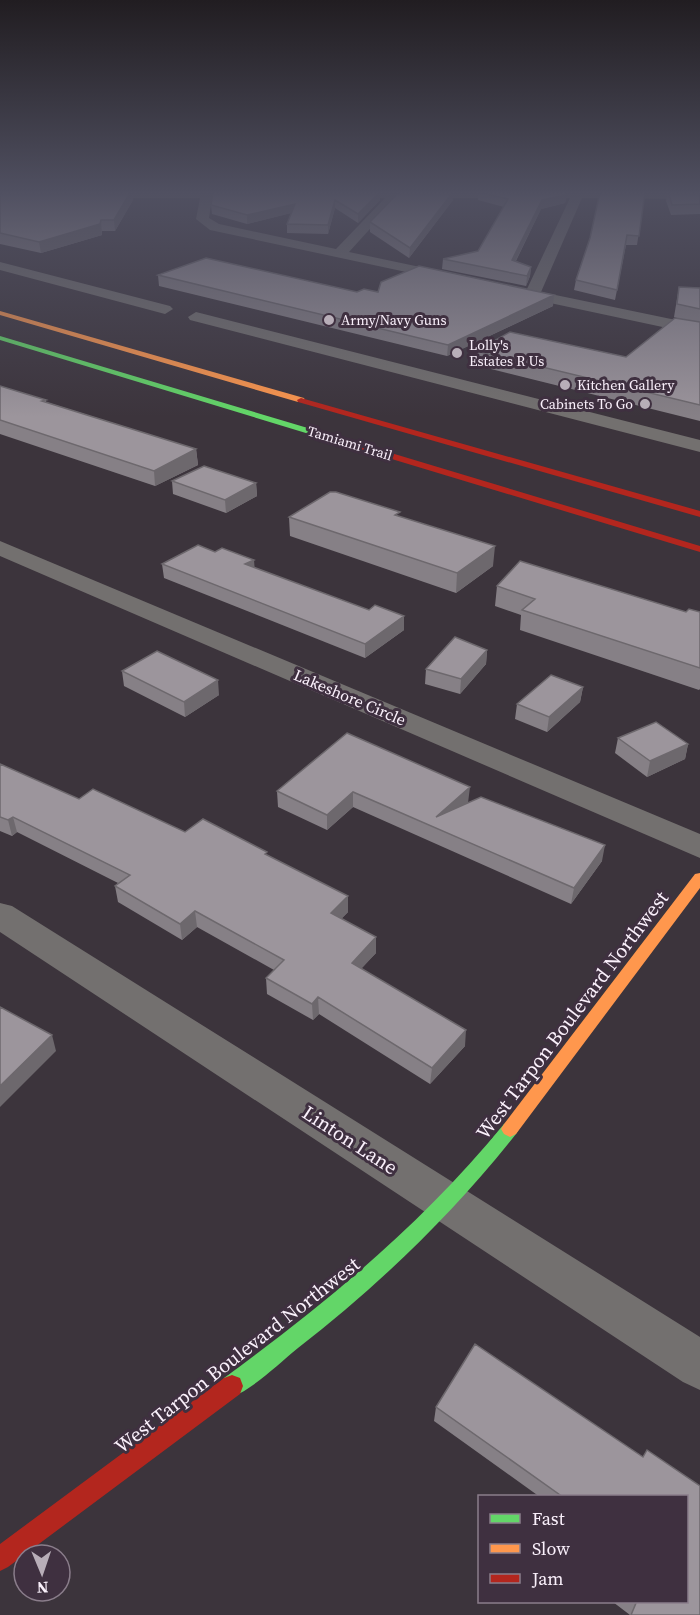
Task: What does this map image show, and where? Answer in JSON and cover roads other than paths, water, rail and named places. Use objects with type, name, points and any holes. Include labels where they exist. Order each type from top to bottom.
[{"type":"main road","name":"Tamiami Trail","points":[[0,313],[700,514]]},
{"type":"main road","points":[[0,323],[48,327]]},
{"type":"main road","name":"Tamiami Trail","points":[[0,338],[700,549]]},
{"type":"main road","name":"West Tarpon Boulevard Northwest","points":[[0,1560],[317,1323],[366,1283],[449,1204],[484,1164],[700,878]]},
{"type":"street","points":[[2,266],[182,310],[700,446]]},
{"type":"street","points":[[396,266],[464,281]]},
{"type":"street","points":[[532,295],[545,266]]},
{"type":"street","points":[[498,288],[700,330]]},
{"type":"street","name":"Lakeshore Circle","points":[[0,548],[700,847]]},
{"type":"street","name":"Linton Lane","points":[[0,915],[700,1365]]},
{"type":"place","name":"Army/Navy Guns","points":[[329,320]]},
{"type":"place","name":"Lolly's Estates R Us","points":[[457,353]]},
{"type":"place","name":"Kitchen Gallery","points":[[565,385]]},
{"type":"place","name":"Cabinets To Go","points":[[645,404]]}]
